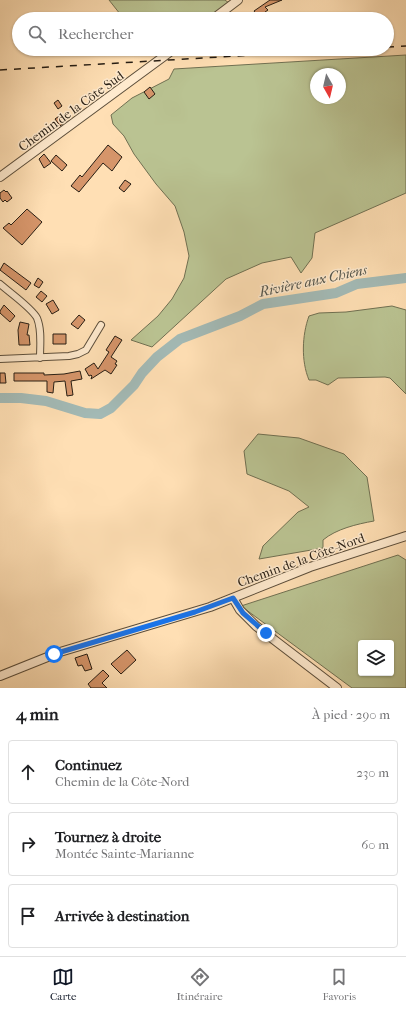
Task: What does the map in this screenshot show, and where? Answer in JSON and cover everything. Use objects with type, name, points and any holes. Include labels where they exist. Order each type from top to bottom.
[{"type":"street","points":[[222,12],[238,0]]},
{"type":"street","name":"Chemin de la Côte Sud","points":[[0,177],[164,56]]},
{"type":"street","points":[[0,284],[30,310],[36,318],[41,337],[40,358]]},
{"type":"street","points":[[0,359],[40,358],[78,354],[86,350],[101,325]]},
{"type":"street","name":"Chemin de la Côte-Nord","points":[[0,676],[54,654],[195,612],[310,567],[406,536]]},
{"type":"street","points":[[233,598],[243,613],[256,626],[337,688]]},
{"type":"green space","points":[[109,0],[225,0],[229,3],[217,12],[118,12]]},
{"type":"green space","points":[[406,55],[406,193],[315,233],[312,258],[301,273],[291,257],[262,263],[226,279],[152,347],[131,340],[158,316],[172,299],[184,278],[189,256],[184,232],[175,206],[156,184],[134,154],[124,136],[113,124],[111,115],[132,98],[169,79],[174,69]]},
{"type":"green space","points":[[392,306],[406,310],[406,394],[390,378],[385,377],[338,378],[328,385],[316,380],[309,380],[306,373],[303,348],[309,316],[319,313],[346,312]]},
{"type":"green space","points":[[258,434],[299,438],[344,454],[367,477],[374,521],[354,525],[328,536],[323,540],[323,548],[259,559],[263,546],[298,512],[309,507],[289,491],[247,474],[244,451]]},
{"type":"green space","points":[[398,555],[406,560],[406,688],[352,688],[241,606]]},
{"type":"building","points":[[270,0],[282,0],[265,7],[268,10],[265,12],[254,11]]},
{"type":"building","points":[[150,87],[155,94],[149,99],[144,92]]},
{"type":"building","points":[[58,100],[62,106],[58,109],[54,103]]},
{"type":"building","points":[[62,114],[67,121],[60,126],[55,119]]},
{"type":"building","points":[[108,145],[122,157],[112,171],[103,163],[79,192],[71,186],[80,175],[82,177]]},
{"type":"building","points":[[44,154],[51,163],[44,168],[39,159]]},
{"type":"building","points":[[56,155],[67,165],[62,171],[51,161]]},
{"type":"building","points":[[125,180],[131,184],[124,192],[119,188]]},
{"type":"building","points":[[4,190],[6,192],[7,191],[12,198],[7,202],[5,200],[3,202],[0,198],[0,193]]},
{"type":"building","points":[[27,209],[42,222],[22,245],[3,228],[9,223],[11,225]]},
{"type":"building","points":[[4,263],[31,283],[26,290],[0,270]]},
{"type":"building","points":[[38,278],[43,282],[39,288],[34,285]]},
{"type":"building","points":[[41,291],[47,296],[42,302],[36,297]]},
{"type":"building","points":[[53,300],[59,310],[52,314],[46,304]]},
{"type":"building","points":[[4,305],[15,316],[10,322],[0,313]]},
{"type":"building","points":[[79,315],[85,320],[78,329],[71,324]]},
{"type":"building","points":[[20,322],[29,324],[27,335],[29,335],[30,345],[19,345],[18,330]]},
{"type":"building","points":[[53,334],[66,334],[66,344],[53,344]]},
{"type":"building","points":[[115,336],[122,340],[111,357],[117,361],[115,364],[117,365],[111,374],[105,370],[91,379],[92,376],[89,376],[85,369],[94,363],[98,369],[109,352],[106,350]]},
{"type":"building","points":[[80,371],[82,379],[71,381],[73,395],[67,396],[65,381],[54,382],[53,393],[47,392],[47,381],[14,381],[14,373],[44,373],[44,375],[64,374]]},
{"type":"building","points":[[0,373],[5,373],[6,383],[0,383]]},
{"type":"building","points":[[127,650],[136,660],[121,674],[111,664]]},
{"type":"building","points":[[87,654],[92,669],[85,671],[82,665],[78,666],[75,658]]},
{"type":"building","points":[[103,670],[109,676],[102,683],[107,688],[91,688],[88,684]]},
{"type":"waterway","name":"Rivière aux Chiens","points":[[0,398],[21,398],[46,401],[85,413],[100,414],[111,408],[134,385],[142,373],[157,357],[180,339],[240,316],[263,304],[336,293],[357,284],[406,278]]},
{"type":"railway","points":[[394,47],[406,46]]},
{"type":"railway","points":[[0,70],[237,56]]},
{"type":"route","points":[[54,654],[195,612],[233,598],[248,619],[266,633]]}]
